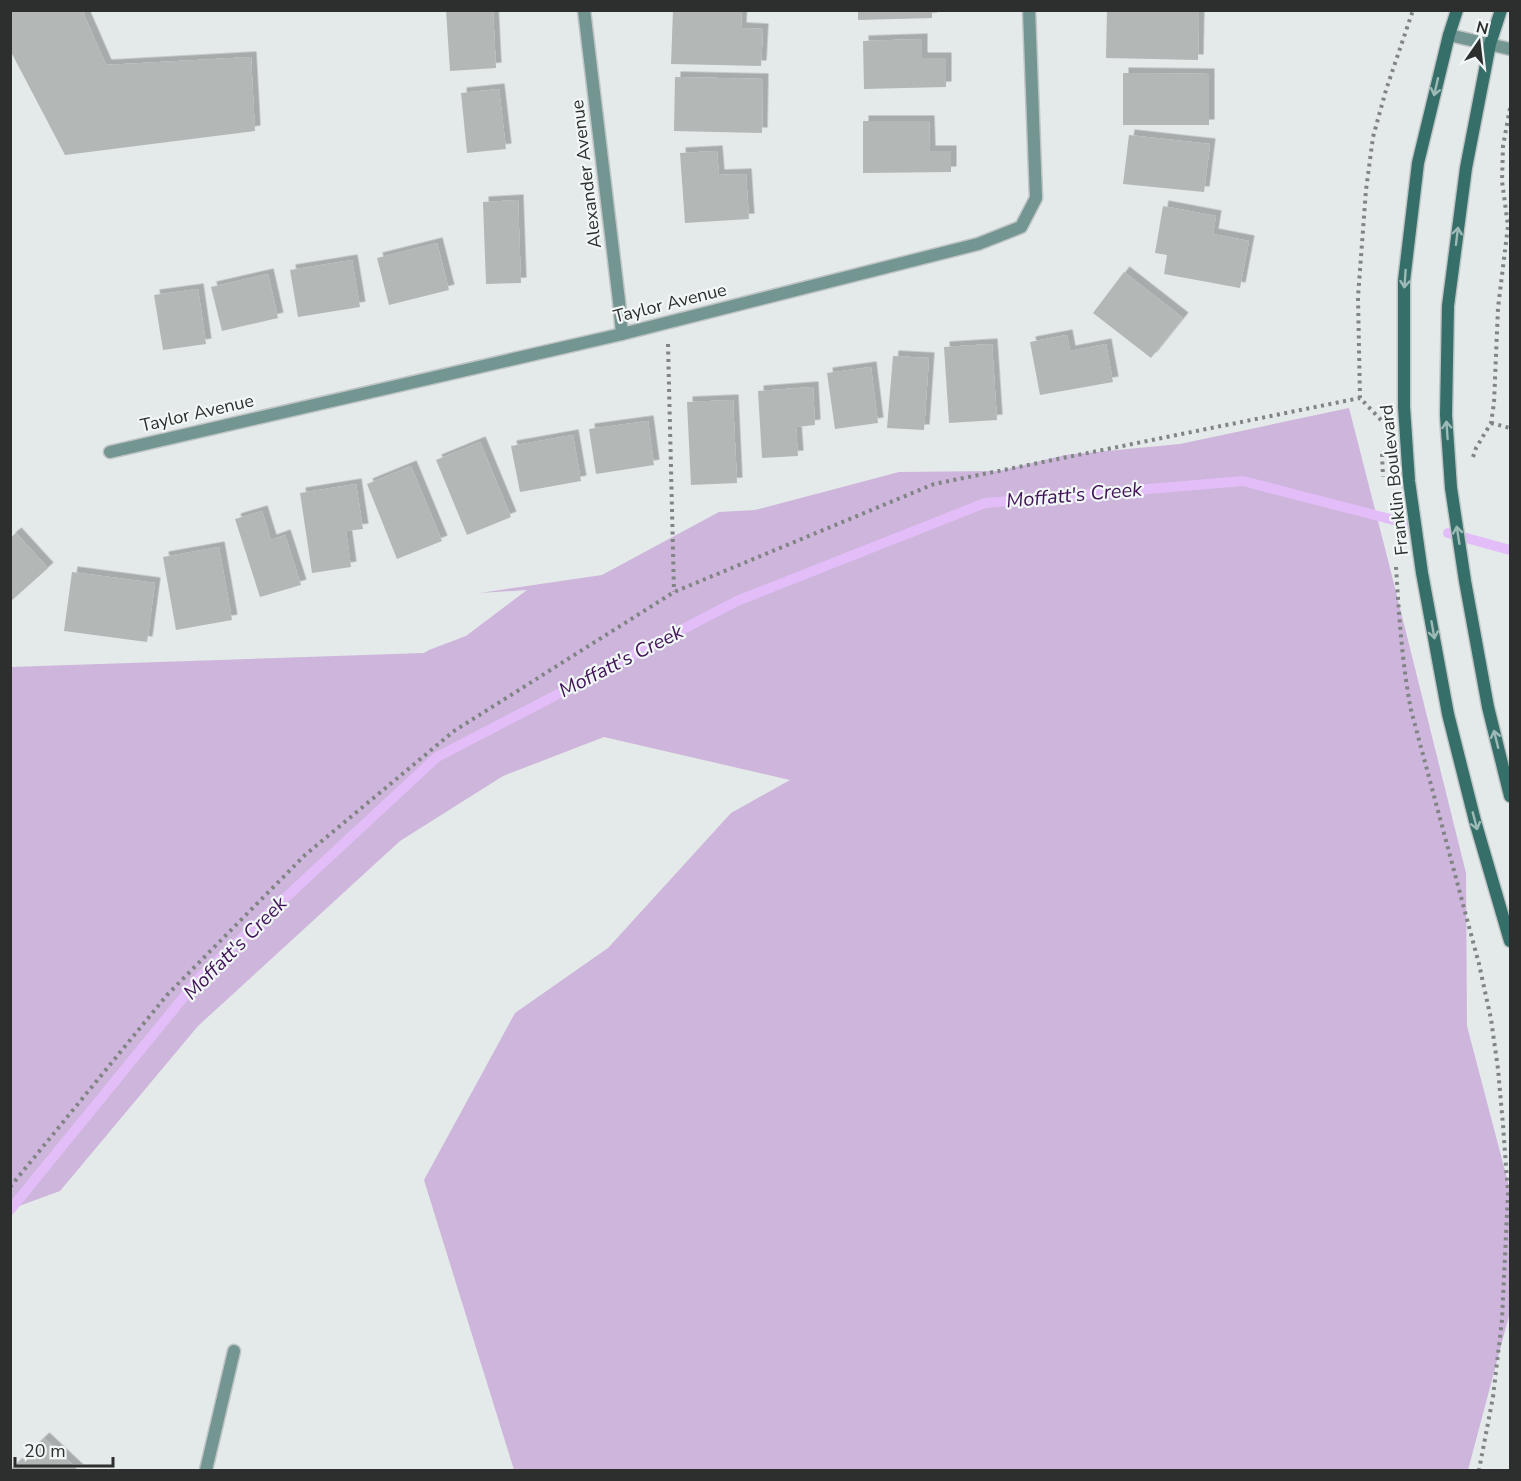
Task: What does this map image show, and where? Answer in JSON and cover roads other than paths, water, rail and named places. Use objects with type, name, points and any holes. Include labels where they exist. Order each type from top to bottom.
[{"type":"main road","name":"Franklin Boulevard","points":[[1457,10],[1418,163],[1404,281],[1404,407],[1409,481],[1422,573],[1448,714],[1475,822],[1510,941]]},
{"type":"main road","points":[[1501,10],[1490,44],[1466,168],[1448,306],[1446,415],[1451,488],[1465,581],[1488,707],[1510,796]]},
{"type":"street","name":"Alexander Avenue","points":[[584,10],[620,301],[622,334]]},
{"type":"street","name":"Taylor Avenue","points":[[110,452],[622,334],[967,247],[1021,227],[1036,198],[1029,10]]},
{"type":"street","points":[[1449,35],[1510,49]]},
{"type":"street","points":[[206,1470],[234,1352]]},
{"type":"waterway","name":"Moffatt's Creek","points":[[10,1210],[200,977],[437,757],[737,601],[985,503],[1243,481],[1413,525]]},
{"type":"waterway","name":"Moffatt's Creek","points":[[1448,533],[1510,550]]}]
